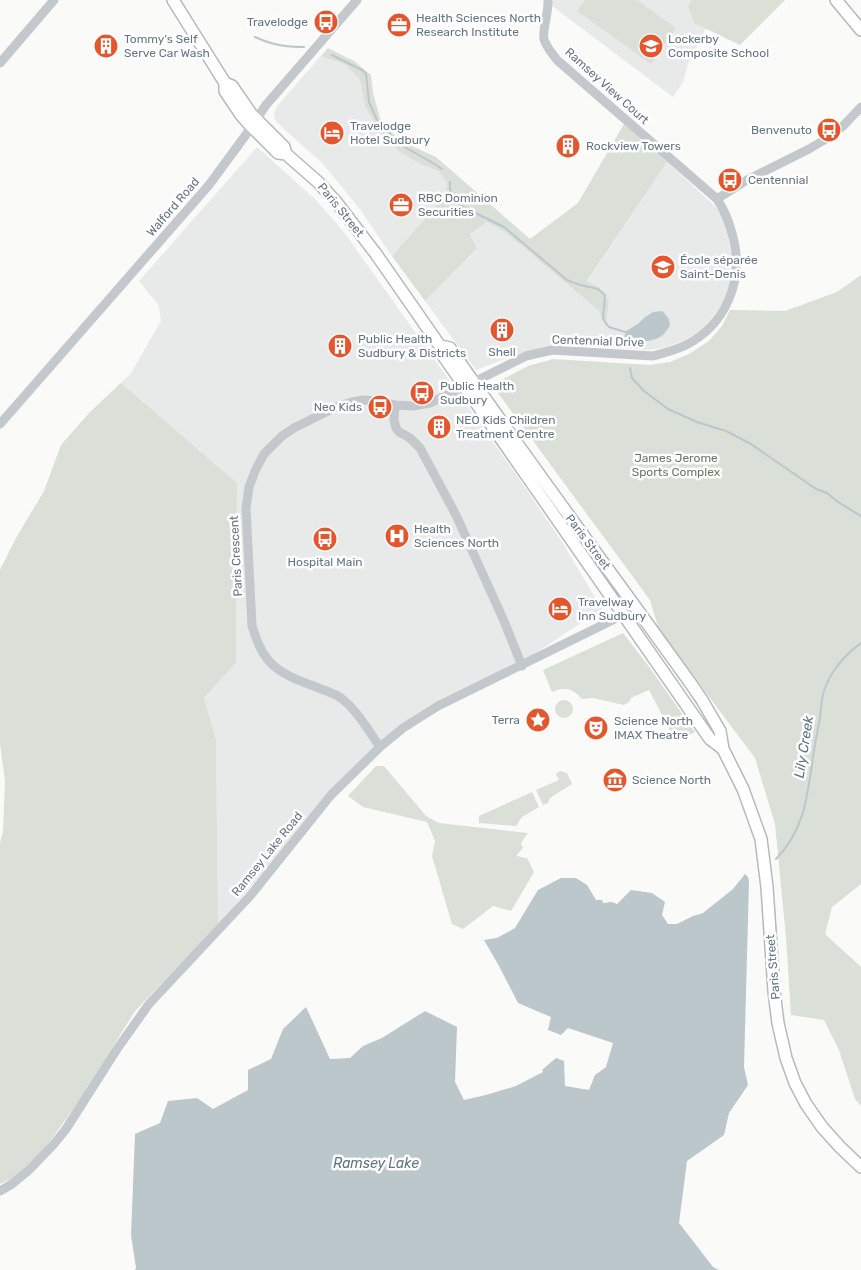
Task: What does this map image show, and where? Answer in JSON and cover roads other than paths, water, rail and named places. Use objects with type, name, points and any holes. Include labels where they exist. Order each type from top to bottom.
[{"type":"main road","name":"Paris Street","points":[[173,0],[225,83],[225,91],[241,115],[284,147],[286,154],[318,182],[337,202],[440,346],[442,354],[469,385],[571,519],[702,700],[720,731],[723,749],[743,790],[761,839],[774,991],[778,1022],[786,1058],[795,1083],[822,1128],[861,1166]]},
{"type":"main road","points":[[836,0],[861,30]]},
{"type":"main road","name":"Paris Street","points":[[469,385],[623,615],[710,739],[723,749]]},
{"type":"main road","points":[[627,595],[629,604],[623,615],[629,616],[637,622],[720,731]]},
{"type":"street","points":[[0,64],[54,0]]},
{"type":"street","name":"Walford Road","points":[[0,424],[209,185],[277,92],[357,0]]},
{"type":"street","name":"Ramsey View Court","points":[[548,0],[544,38],[548,49],[557,60],[717,199]]},
{"type":"street","points":[[717,199],[746,180],[810,149],[831,136],[861,107]]},
{"type":"street","name":"Centennial Drive","points":[[469,385],[526,356],[552,350],[653,356],[686,345],[703,334],[716,322],[726,306],[733,290],[736,274],[736,254],[729,220],[724,208],[717,199]]},
{"type":"street","name":"Paris Crescent","points":[[380,746],[354,710],[340,698],[278,669],[268,660],[260,648],[252,626],[246,508],[249,487],[264,454],[282,436],[336,407],[363,400],[413,406],[430,403],[469,385]]},
{"type":"street","points":[[395,405],[394,420],[396,428],[420,448],[456,515],[504,621],[522,666]]},
{"type":"street","name":"Ramsey Lake Road","points":[[0,1191],[30,1170],[54,1144],[117,1048],[149,1004],[250,896],[331,795],[380,746],[403,728],[438,706],[623,615]]},
{"type":"water","points":[[662,311],[668,317],[670,325],[659,338],[634,341],[624,338],[626,331],[645,317],[653,312]]},
{"type":"water","name":"Ramsey Lake","points":[[745,874],[749,882],[744,1067],[748,1085],[729,1113],[724,1135],[687,1161],[679,1223],[713,1267],[719,1270],[135,1270],[131,1235],[135,1134],[160,1123],[168,1101],[197,1098],[213,1109],[248,1090],[248,1070],[271,1059],[283,1029],[306,1007],[330,1059],[350,1058],[363,1046],[382,1038],[425,1011],[457,1027],[455,1082],[464,1100],[516,1086],[543,1072],[542,1070],[556,1058],[564,1061],[565,1086],[589,1090],[595,1075],[606,1067],[613,1043],[568,1028],[561,1035],[548,1030],[551,1017],[518,1003],[484,940],[497,938],[515,928],[538,890],[561,878],[576,878],[587,885],[596,900],[602,900],[603,903],[612,902],[617,904],[631,890],[652,893],[665,902],[662,915],[668,924],[677,924],[703,913],[733,889]]},
{"type":"waterway","points":[[255,37],[279,45],[304,47]]},
{"type":"waterway","points":[[332,55],[362,70],[366,74],[369,102],[378,122],[401,145],[442,169]]},
{"type":"waterway","points":[[450,182],[450,190],[459,205],[504,227],[567,280],[598,289],[605,295],[603,319],[609,327],[625,332]]},
{"type":"waterway","points":[[630,368],[632,378],[644,391],[668,409],[697,422],[726,431],[751,444],[816,489],[827,493],[861,516]]},
{"type":"waterway","name":"Lily Creek","points":[[776,859],[798,826],[806,802],[822,697],[827,684],[839,664],[861,643]]},
{"type":"place","name":"Travelodge","points":[[326,22]]},
{"type":"place","name":"Health Sciences North Research Institute","points":[[399,25]]},
{"type":"place","name":"Tommy's Self Serve Car Wash","points":[[106,46]]},
{"type":"place","name":"Lockerby Composite School","points":[[651,46]]},
{"type":"place","name":"Benvenuto","points":[[829,130]]},
{"type":"place","name":"Travelodge Hotel Sudbury","points":[[332,133]]},
{"type":"place","name":"Rockview Towers","points":[[568,146]]},
{"type":"place","name":"Centennial","points":[[730,180]]},
{"type":"place","name":"RBC Dominion Securities","points":[[401,205]]},
{"type":"place","name":"École séparée Saint-Denis","points":[[663,267]]},
{"type":"place","name":"Shell","points":[[502,330]]},
{"type":"place","name":"Public Health Sudbury & Districts","points":[[340,346]]},
{"type":"place","name":"Public Health Sudbury","points":[[422,393]]},
{"type":"place","name":"Neo Kids","points":[[380,407]]},
{"type":"place","name":"NEO Kids Children Treatment Centre","points":[[439,427]]},
{"type":"place","name":"Health Sciences North","points":[[397,536]]},
{"type":"place","name":"Hospital Main","points":[[325,539]]},
{"type":"place","name":"Travelway Inn Sudbury","points":[[560,609]]},
{"type":"place","name":"Terra","points":[[538,720]]},
{"type":"place","name":"Science North IMAX Theatre","points":[[596,728]]},
{"type":"place","name":"Science North","points":[[615,780]]},
{"type":"park label","name":"James Jerome Sports Complex","points":[[676,465]]}]
